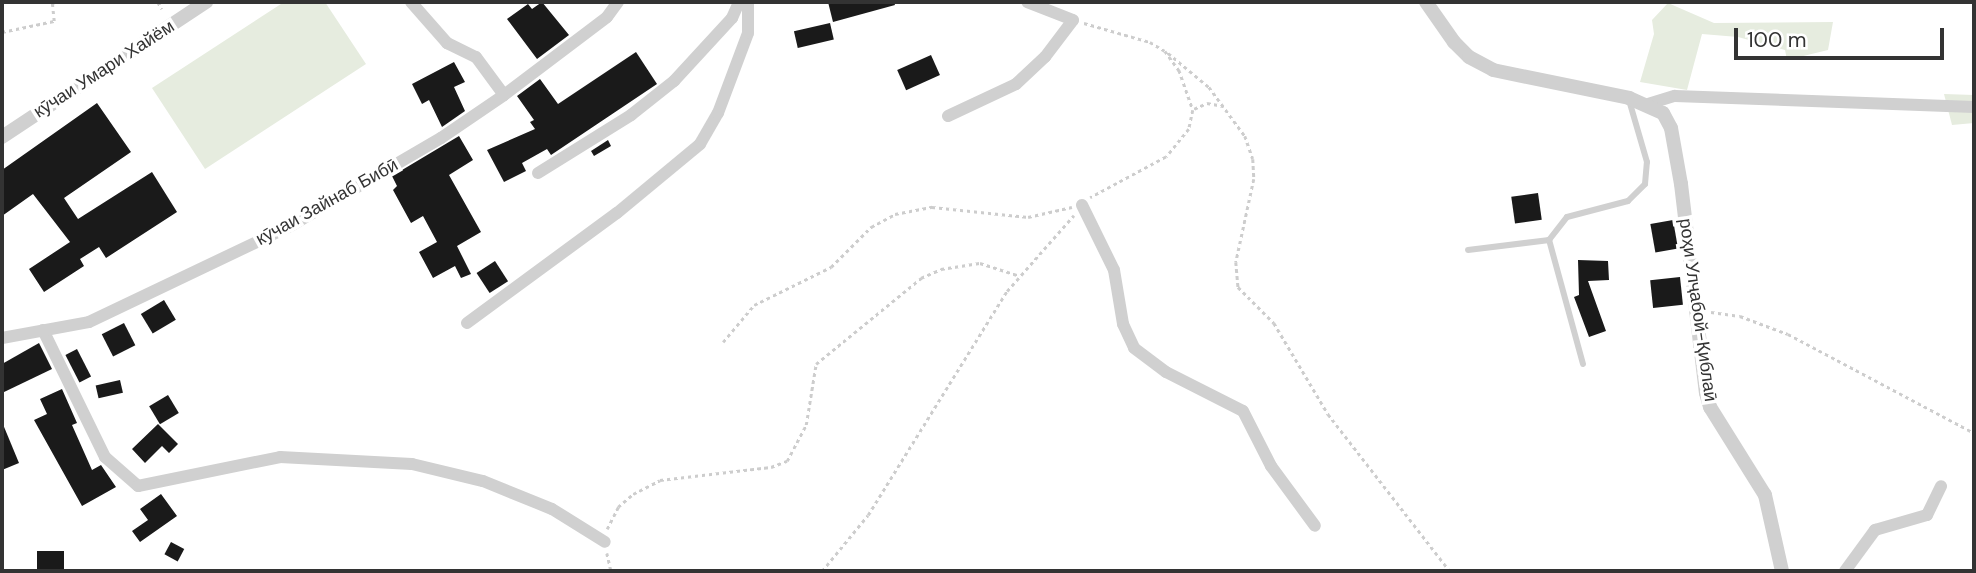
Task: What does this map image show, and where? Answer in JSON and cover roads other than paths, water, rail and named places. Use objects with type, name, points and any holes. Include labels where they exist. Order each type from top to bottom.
[{"type":"street","name":"кӯчаи Умари Хайём","points":[[2,136],[206,2]]},
{"type":"street","points":[[411,2],[447,43],[476,57],[504,95]]},
{"type":"street","name":"кӯчаи Зайнаб Бибӣ","points":[[2,337],[89,321],[292,225],[441,138],[504,95],[607,17],[618,2]]},
{"type":"street","points":[[538,173],[631,115],[674,81],[726,26],[739,2]]},
{"type":"street","points":[[467,323],[617,213],[700,144],[718,113],[748,33],[748,2]]},
{"type":"street","name":"роҳи Улҷабой-Қиблаӣ","points":[[1426,2],[1469,58],[1493,70],[1629,98],[1648,104],[1663,113],[1671,128],[1710,407],[1765,495],[1782,571]]},
{"type":"street","points":[[948,116],[1016,85],[1045,57],[1073,20],[1029,3]]},
{"type":"street","points":[[1648,104],[1675,96],[1974,107]]},
{"type":"street","points":[[1082,205],[1110,261],[1125,331],[1135,348],[1166,372],[1243,411],[1271,466],[1315,526]]},
{"type":"street","points":[[43,330],[105,457],[138,486],[280,457],[412,464],[483,481],[552,509],[605,542]]},
{"type":"street","points":[[1845,571],[1875,530],[1927,515],[1941,486]]},
{"type":"lane","points":[[1468,250],[1549,240],[1566,217],[1629,201],[1644,184],[1644,150],[1629,98]]},
{"type":"lane","points":[[1549,240],[1583,364]]}]
